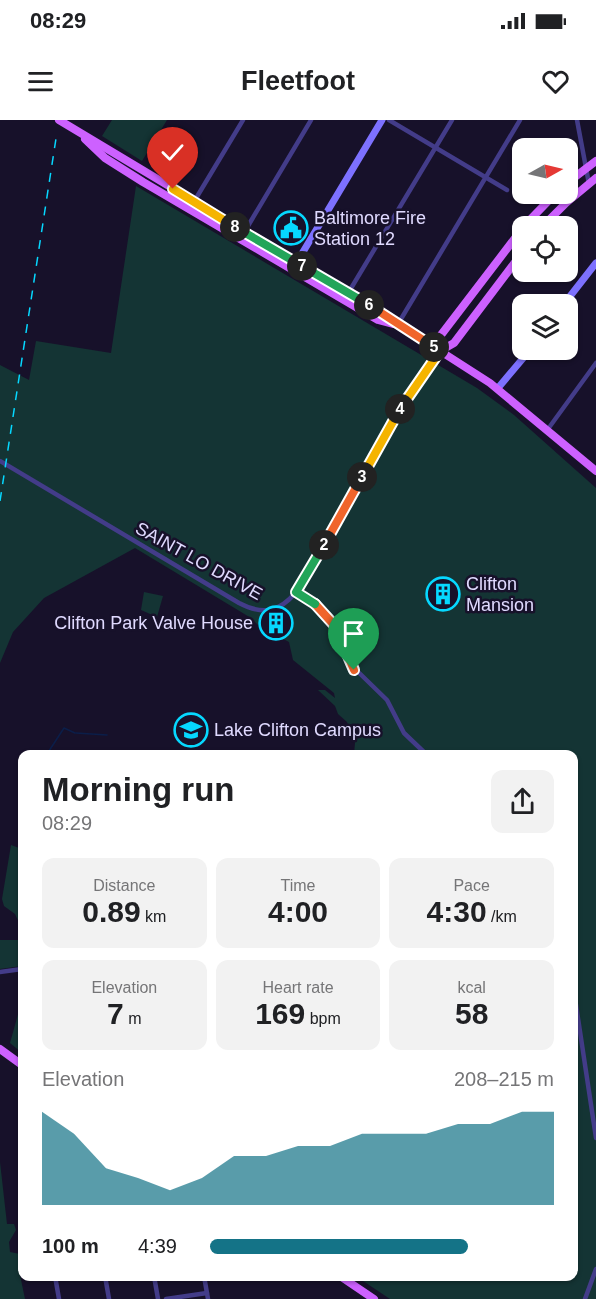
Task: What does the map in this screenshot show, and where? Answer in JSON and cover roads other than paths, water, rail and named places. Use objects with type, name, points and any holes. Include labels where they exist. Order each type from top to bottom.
[{"type":"main road","points":[[59,120],[348,293],[498,388],[596,469]]},
{"type":"main road","points":[[79,132],[105,158],[189,210],[378,320],[397,326]]},
{"type":"main road","points":[[578,174],[596,161]]},
{"type":"main road","points":[[554,216],[596,178]]},
{"type":"main road","points":[[534,216],[546,204]]},
{"type":"main road","points":[[440,351],[441,335],[512,242]]},
{"type":"main road","points":[[440,351],[454,343],[512,266]]},
{"type":"main road","points":[[0,1050],[18,1062]]},
{"type":"main road","points":[[347,1281],[374,1299]]},
{"type":"street","points":[[189,210],[243,120]]},
{"type":"street","points":[[240,240],[311,120]]},
{"type":"street","points":[[292,271],[382,120]]},
{"type":"street","points":[[389,120],[507,190]]},
{"type":"street","points":[[344,301],[452,120]]},
{"type":"street","points":[[397,326],[520,120]]},
{"type":"street","points":[[577,120],[589,184]]},
{"type":"street","points":[[572,294],[596,264]]},
{"type":"street","name":"SAINT LO DRIVE","points":[[0,461],[249,609],[261,612],[275,610],[286,604],[296,592],[375,451],[440,351]]},
{"type":"street","points":[[498,388],[522,360]]},
{"type":"street","points":[[548,429],[596,363]]},
{"type":"street","points":[[296,592],[316,605],[331,619],[350,664],[387,700],[404,733],[422,750]]},
{"type":"street","points":[[0,972],[18,970]]},
{"type":"street","points":[[578,1018],[596,1138]]},
{"type":"street","points":[[585,1299],[596,1269]]},
{"type":"street","points":[[56,1281],[59,1299]]},
{"type":"street","points":[[106,1281],[109,1299]]},
{"type":"street","points":[[155,1281],[158,1299]]},
{"type":"street","points":[[166,1299],[207,1296],[205,1281]]},
{"type":"waterway","points":[[50,750],[64,728],[75,733]]},
{"type":"waterway","points":[[76,733],[107,735]]},
{"type":"railway","points":[[0,501],[57,132]]},
{"type":"place","name":"Baltimore Fire Station 12","points":[[291,228]]},
{"type":"place","name":"Clifton Mansion","points":[[443,594]]},
{"type":"place","name":"Clifton Park Valve House","points":[[276,623]]},
{"type":"place","name":"Lake Clifton Campus","points":[[191,730]]}]
